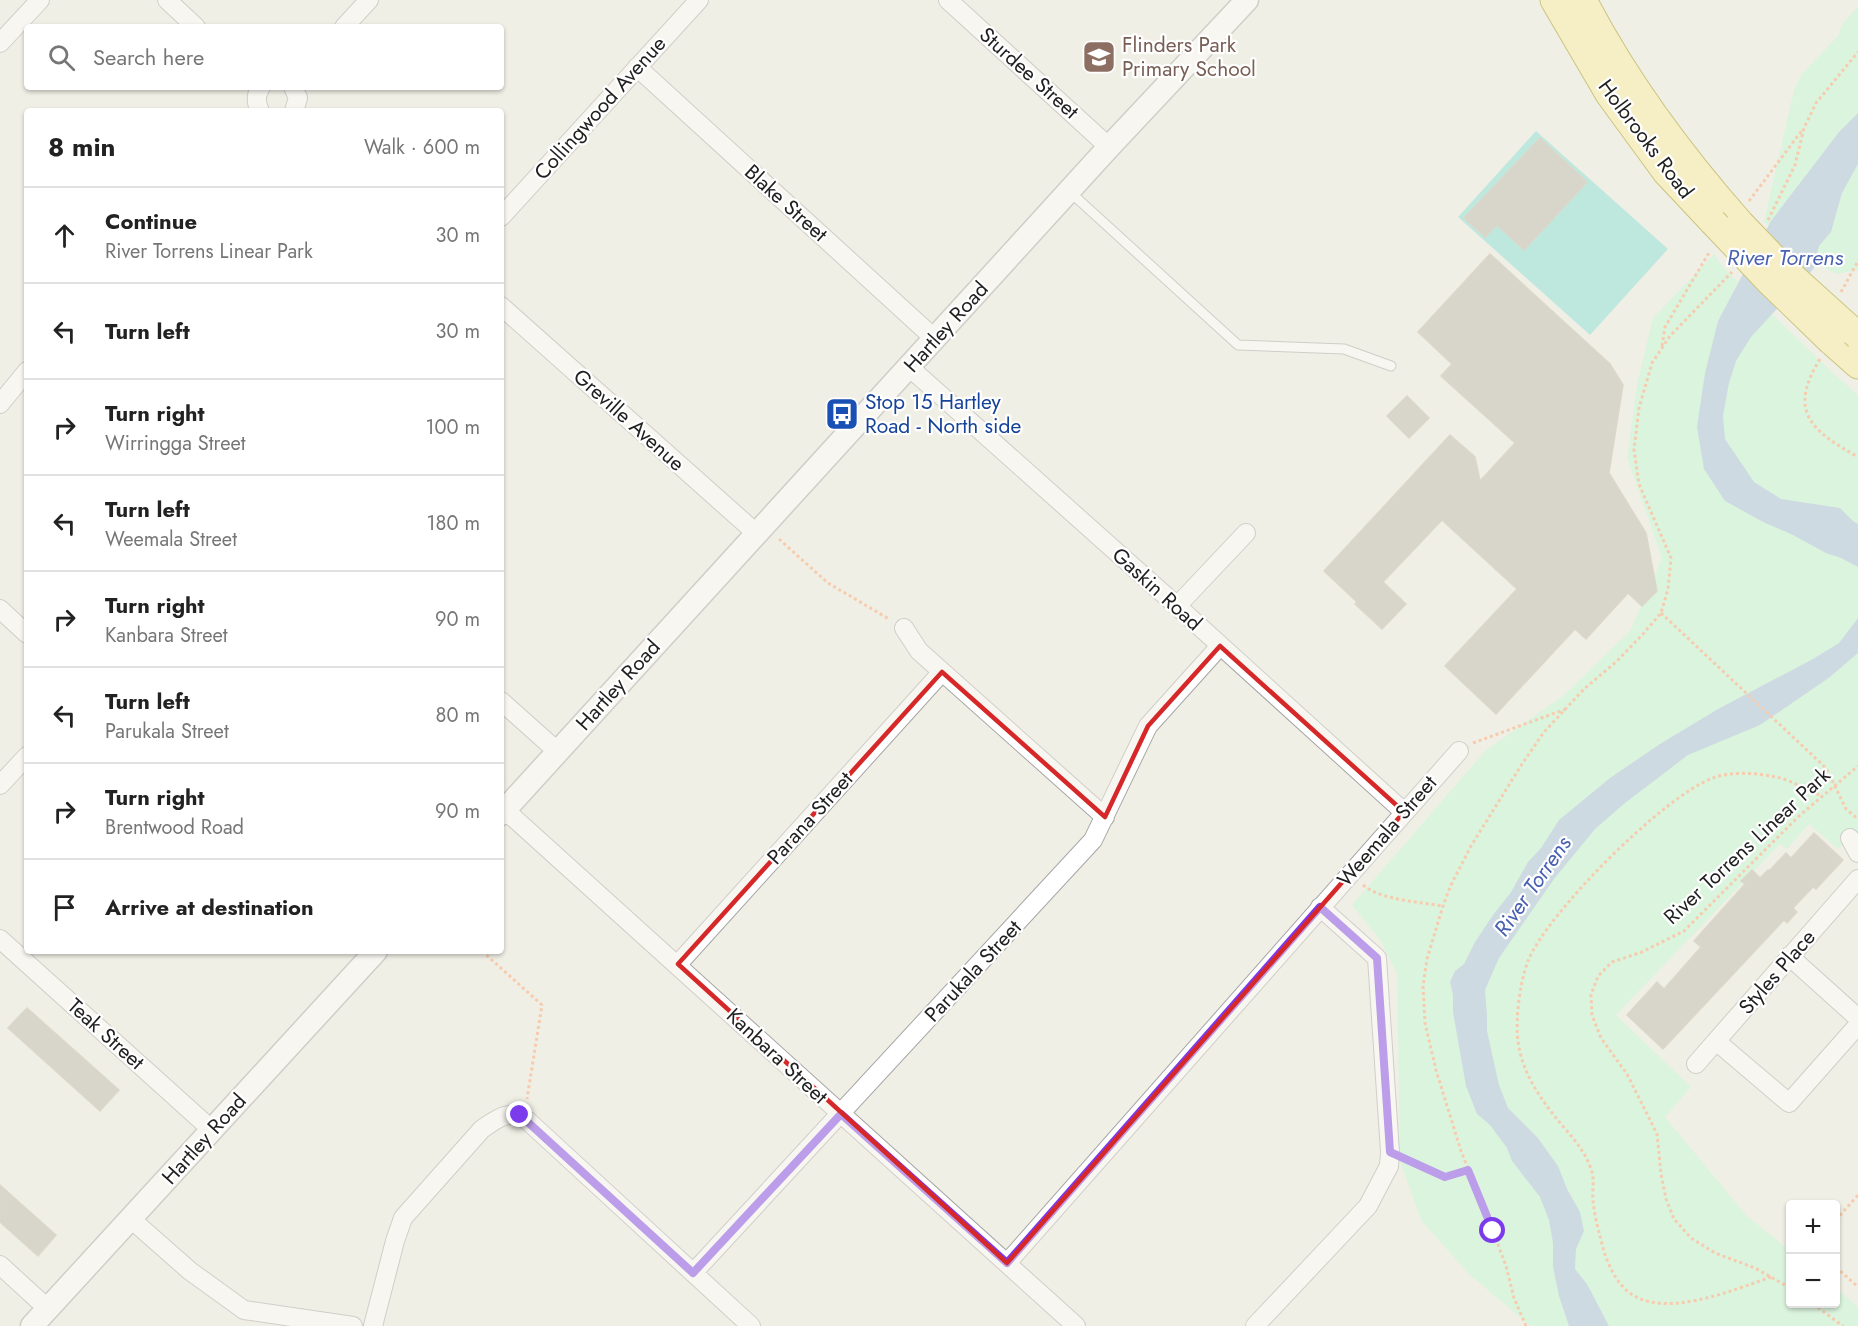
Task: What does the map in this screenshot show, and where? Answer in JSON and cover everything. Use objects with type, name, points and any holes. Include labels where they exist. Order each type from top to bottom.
[{"type":"main road","name":"Holbrooks Road","points":[[1554,0],[1609,94],[1714,234],[1768,280],[1858,365]]},
{"type":"main road","name":"Holbrooks Road","points":[[1583,0],[1607,44],[1685,157],[1751,217],[1786,271],[1858,336]]},
{"type":"street","points":[[0,43],[40,0]]},
{"type":"street","points":[[167,0],[193,24]]},
{"type":"street","points":[[347,24],[369,0]]},
{"type":"street","name":"Collingwood Avenue","points":[[504,214],[699,0]]},
{"type":"street","name":"Sturdee Street","points":[[948,0],[1109,147]]},
{"type":"street","name":"Hartley Road","points":[[504,811],[1109,147],[1246,0]]},
{"type":"street","name":"Blake Street","points":[[637,67],[935,339]]},
{"type":"street","points":[[258,108],[256,96],[259,90]]},
{"type":"street","points":[[294,90],[298,98],[296,108]]},
{"type":"street","name":"Greville Avenue","points":[[504,309],[760,529]]},
{"type":"street","name":"Gaskin Road","points":[[909,367],[1404,812]]},
{"type":"street","points":[[0,404],[24,375]]},
{"type":"street","points":[[1177,606],[1246,533]]},
{"type":"street","points":[[0,609],[24,631]]},
{"type":"street","points":[[904,628],[919,651],[1105,817]]},
{"type":"street","name":"Parukala Street","points":[[693,1273],[1093,840],[1148,726],[1220,646]]},
{"type":"street","name":"Parana Street","points":[[678,964],[942,672]]},
{"type":"street","points":[[504,704],[557,751]]},
{"type":"street","name":"Weemala Street","points":[[1007,1263],[1459,751]]},
{"type":"street","points":[[0,785],[24,759]]},
{"type":"street","name":"Kanbara Street","points":[[504,813],[678,964],[1076,1326]]},
{"type":"street","name":"Styles Place","points":[[1696,1064],[1858,879]]},
{"type":"street","points":[[1255,1326],[1368,1206],[1389,1166],[1390,1152],[1377,958],[1320,907]]},
{"type":"street","name":"Teak Street","points":[[0,939],[212,1130]]},
{"type":"street","name":"Hartley Road","points":[[32,1326],[373,954]]},
{"type":"street","points":[[1790,956],[1858,1018]]},
{"type":"street","points":[[1716,1041],[1789,1103],[1858,1025]]},
{"type":"street","points":[[374,1326],[403,1218],[482,1129],[510,1114],[520,1115],[528,1121],[751,1326]]},
{"type":"street","points":[[131,1219],[244,1318],[352,1326]]},
{"type":"street","points":[[0,1265],[47,1308]]},
{"type":"lane","points":[[1069,191],[1238,345],[1344,349],[1392,366]]},
{"type":"path","points":[[1751,217],[1804,128],[1816,103],[1858,52]]},
{"type":"path","points":[[1751,217],[1775,207],[1795,165],[1804,128]]},
{"type":"path","points":[[1661,349],[1665,327],[1714,234]]},
{"type":"path","points":[[1831,311],[1858,261]]},
{"type":"path","points":[[1526,1326],[1514,1298],[1506,1266],[1493,1231],[1468,1170],[1436,1070],[1425,1023],[1423,986],[1427,959],[1451,885],[1471,846],[1544,732],[1584,690],[1616,662],[1661,613],[1668,589],[1671,558],[1639,484],[1634,450],[1639,408],[1652,363],[1661,349],[1670,336],[1735,269]]},
{"type":"path","points":[[1831,340],[1812,371],[1804,398],[1810,422],[1830,441],[1858,457]]},
{"type":"path","points":[[760,529],[828,583],[904,628]]},
{"type":"path","points":[[1661,613],[1826,768],[1846,809],[1858,819]]},
{"type":"path","points":[[1459,751],[1484,738],[1568,708]]},
{"type":"path","name":"River Torrens Linear Park","points":[[1786,1285],[1755,1268],[1715,1253],[1691,1238],[1674,1219],[1666,1199],[1661,1174],[1657,1134],[1627,1074],[1601,1038],[1592,1015],[1591,995],[1598,976],[1612,962],[1642,952],[1684,931],[1799,816],[1858,766]]},
{"type":"path","points":[[1772,1277],[1710,1297],[1673,1304],[1647,1302],[1625,1289],[1610,1268],[1600,1237],[1593,1202],[1592,1170],[1581,1148],[1528,1079],[1518,1041],[1517,1005],[1528,961],[1546,932],[1576,893],[1612,855],[1651,820],[1686,794],[1713,778],[1741,773],[1777,777],[1822,796]]},
{"type":"path","points":[[1350,874],[1370,890],[1384,895],[1443,906]]},
{"type":"path","points":[[485,954],[542,1005],[527,1098]]},
{"type":"path","points":[[1390,1152],[1445,1177],[1468,1170]]},
{"type":"path","points":[[1840,1216],[1858,1196]]},
{"type":"path","points":[[1840,1271],[1858,1287]]},
{"type":"path","points":[[1818,1308],[1843,1326]]},
{"type":"highlighted area","points":[[1220,646],[1404,812],[1007,1263],[678,964],[942,672],[1105,817],[1148,726]]},
{"type":"green space","points":[[1858,6],[1858,270],[1837,274],[1789,250],[1764,221],[1794,90],[1801,75],[1838,36],[1843,23]]},
{"type":"green space","points":[[1714,254],[1724,268],[1858,395],[1858,831],[1838,849],[1809,824],[1787,849],[1780,844],[1616,1015],[1691,1087],[1665,1117],[1746,1215],[1786,1248],[1786,1308],[1840,1308],[1840,1291],[1858,1307],[1858,1326],[1530,1326],[1469,1274],[1421,1220],[1400,1161],[1397,974],[1381,941],[1352,905],[1486,750],[1563,696],[1630,631],[1662,558],[1627,458],[1637,384],[1653,318]]},
{"type":"shaded area","points":[[1536,131],[1668,249],[1590,335],[1458,217]]},
{"type":"water","points":[[1858,113],[1858,164],[1842,193],[1831,232],[1819,246],[1814,268],[1751,337],[1736,361],[1723,416],[1725,439],[1754,482],[1781,499],[1840,508],[1858,524],[1858,567],[1765,523],[1725,501],[1704,469],[1697,427],[1705,373],[1718,321],[1771,221],[1839,132]]},
{"type":"water","name":"River Torrens","points":[[1858,618],[1858,653],[1830,677],[1760,725],[1688,755],[1595,829],[1554,879],[1499,958],[1485,990],[1487,1031],[1499,1085],[1508,1108],[1538,1138],[1558,1166],[1567,1189],[1580,1212],[1584,1231],[1576,1249],[1575,1269],[1587,1284],[1609,1326],[1569,1326],[1553,1267],[1553,1243],[1549,1220],[1540,1197],[1512,1161],[1507,1148],[1490,1125],[1477,1114],[1466,1086],[1450,982],[1455,971],[1464,964],[1475,942],[1511,892],[1528,862],[1541,848],[1559,820],[1610,778],[1660,744],[1718,709],[1839,643]]},
{"type":"building","points":[[1540,138],[1587,182],[1524,250],[1497,225],[1485,237],[1464,218]]},
{"type":"building","points":[[1490,254],[1610,364],[1623,385],[1609,473],[1646,533],[1657,591],[1642,606],[1628,593],[1586,639],[1575,629],[1496,714],[1445,666],[1517,589],[1442,520],[1383,582],[1406,604],[1382,629],[1324,571],[1450,435],[1475,457],[1480,481],[1515,443],[1441,376],[1452,364],[1418,332]]},
{"type":"building","points":[[1407,396],[1429,418],[1409,438],[1387,416]]},
{"type":"building","points":[[1814,833],[1843,860],[1816,889],[1813,887],[1793,908],[1797,912],[1787,923],[1784,920],[1663,1049],[1627,1015],[1657,982],[1664,989],[1701,947],[1694,941],[1745,884],[1741,881],[1752,870],[1760,878],[1786,853],[1791,858]]},
{"type":"building","points":[[27,1008],[119,1090],[100,1111],[8,1028]]},
{"type":"building","points":[[0,1185],[56,1235],[38,1256],[0,1222]]},
{"type":"place","name":"Flinders Park Primary School","points":[[1099,57]]},
{"type":"place","name":"Stop 15 Hartley Road - North side","points":[[842,414]]},
{"type":"route","points":[[520,1115],[693,1273],[841,1114],[1007,1263],[1320,907],[1377,958],[1390,1152],[1445,1177],[1468,1170],[1493,1231]]}]
